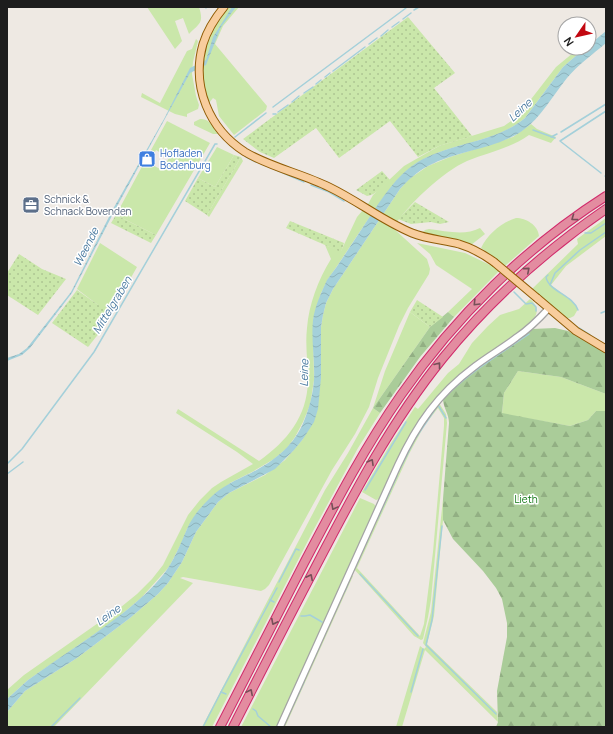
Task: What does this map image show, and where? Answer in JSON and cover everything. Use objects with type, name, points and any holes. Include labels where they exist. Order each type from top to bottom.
[{"type":"highway","points":[[220,727],[346,485],[377,431],[410,383],[455,326],[500,279],[549,237],[606,196]]},
{"type":"highway","points":[[232,727],[355,491],[386,438],[415,396],[459,339],[502,293],[556,246],[606,209]]},
{"type":"main road","points":[[224,7],[213,22],[206,37],[201,54],[199,73],[201,89],[209,112],[222,133],[233,144],[246,152],[325,185],[398,227],[412,233],[475,250],[494,262],[581,335],[606,349]]},
{"type":"street","points":[[280,727],[398,465],[417,428],[432,407],[447,390],[475,366],[526,330],[549,308]]},
{"type":"green space","points":[[147,7],[199,7],[201,20],[189,34],[183,18],[175,21],[182,41],[175,49]]},
{"type":"green space","points":[[228,7],[239,7],[223,26],[215,44],[267,106],[266,110],[234,135],[219,116],[216,100],[213,98],[209,103],[203,77],[203,64],[208,41],[213,29]]},
{"type":"green space","points":[[408,17],[455,73],[434,88],[472,136],[439,146],[418,157],[390,121],[339,158],[316,128],[274,158],[260,152],[243,139]]},
{"type":"green space","points":[[196,39],[198,41],[192,74],[199,105],[198,109],[187,114],[187,117],[175,114],[141,97],[142,93],[160,103],[187,51],[192,49]]},
{"type":"green space","points":[[569,56],[576,56],[563,67],[525,118],[502,132],[436,153],[415,164],[395,183],[366,222],[328,279],[321,293],[313,320],[314,380],[310,405],[295,437],[287,448],[274,459],[230,483],[187,529],[169,567],[141,598],[115,620],[28,680],[7,699],[7,690],[24,675],[121,607],[137,594],[163,565],[188,515],[200,500],[212,488],[253,464],[176,413],[178,409],[259,461],[278,445],[294,427],[304,406],[307,394],[308,381],[306,334],[315,292],[331,259],[325,245],[341,251],[357,217],[368,204],[373,195],[404,166],[439,146],[504,126],[518,116],[556,67]]},
{"type":"green space","points":[[200,119],[209,122],[218,134],[213,134],[194,125],[194,122]]},
{"type":"green space","points":[[167,121],[210,143],[156,235],[116,215],[145,161],[162,170],[169,158],[156,150],[155,152],[151,150]]},
{"type":"green space","points":[[531,124],[537,129],[556,137],[551,143],[529,135],[506,147],[467,161],[458,166],[426,190],[399,219],[393,228],[427,259],[430,269],[429,274],[399,326],[378,378],[369,407],[355,434],[332,470],[269,585],[261,591],[183,577],[180,578],[193,583],[54,727],[7,727],[7,712],[25,691],[77,658],[130,618],[158,594],[168,583],[182,562],[196,532],[218,502],[229,493],[265,475],[285,460],[303,439],[321,378],[321,327],[326,303],[333,289],[400,189],[409,179],[428,166],[450,157],[513,137]]},
{"type":"green space","points":[[217,147],[234,155],[215,187],[198,178]]},
{"type":"green space","points":[[234,155],[241,157],[207,215],[185,201],[198,178],[215,187]]},
{"type":"green space","points":[[241,157],[243,161],[209,217],[207,215]]},
{"type":"green space","points":[[382,171],[390,180],[376,192],[367,196],[356,190]]},
{"type":"green space","points":[[415,202],[449,222],[440,224],[431,222],[411,224],[398,219]]},
{"type":"green space","points":[[116,215],[156,235],[151,243],[111,223]]},
{"type":"green space","points":[[516,218],[524,219],[534,225],[539,236],[498,272],[454,317],[448,312],[472,289],[436,265],[430,254],[417,243],[465,253],[490,265],[497,259],[481,248],[487,238],[496,230],[505,223]]},
{"type":"green space","points":[[606,218],[606,236],[566,266],[551,285],[573,302],[578,309],[574,316],[565,318],[532,289],[578,244],[577,239]]},
{"type":"green space","points":[[290,221],[344,243],[341,252],[286,228]]},
{"type":"green space","points":[[480,228],[485,234],[471,245],[425,235],[423,232],[429,229],[449,232],[468,232]]},
{"type":"green space","points":[[100,243],[137,267],[100,332],[98,305],[77,289]]},
{"type":"green space","points":[[19,254],[42,269],[66,279],[38,315],[7,295],[7,273]]},
{"type":"green space","points":[[77,290],[111,314],[100,332],[88,347],[52,323]]},
{"type":"green space","points":[[530,299],[537,308],[537,311],[530,324],[456,378],[443,390],[420,418],[402,450],[380,499],[376,500],[362,492],[391,443],[415,407],[418,409],[448,373],[459,364],[472,343],[488,326],[500,315],[519,309]]},
{"type":"green space","points":[[417,300],[443,317],[430,327],[410,312]]},
{"type":"green space","points":[[410,312],[430,327],[373,408],[385,371]]},
{"type":"green space","points":[[448,312],[454,317],[420,357],[380,413],[373,408],[430,327]]},
{"type":"green space","name":"Lieth","points":[[555,328],[568,331],[606,352],[606,394],[561,377],[518,371],[504,393],[502,413],[570,426],[588,420],[596,411],[606,411],[606,727],[496,727],[498,722],[497,691],[507,637],[507,623],[502,599],[496,588],[483,571],[453,539],[443,520],[443,499],[449,423],[443,399],[459,382],[532,329]]},
{"type":"green space","points":[[518,371],[561,377],[606,394],[606,411],[596,411],[588,420],[570,426],[502,414],[504,393]]},
{"type":"green space","points":[[439,403],[446,414],[447,423],[431,600],[423,639],[421,640],[414,636],[354,569],[405,453],[422,425]],"holes":[[[438,408],[444,418],[433,552],[424,624],[420,636],[357,568],[409,454],[424,426]]]},
{"type":"green space","points":[[373,408],[380,413],[358,448],[313,531],[212,727],[202,727],[325,490]]},
{"type":"green space","points":[[360,498],[374,504],[376,507],[277,727],[241,727]]},
{"type":"green space","points":[[443,499],[443,520],[434,616],[427,644],[497,712],[498,722],[425,650],[402,727],[396,727],[420,646],[424,649],[426,647],[423,643],[431,612]]},
{"type":"green space","points":[[351,575],[353,576],[285,727],[282,727]]},
{"type":"water","points":[[232,7],[236,7],[221,27],[206,65],[190,73],[115,210],[72,293],[30,348],[22,355],[7,361],[7,358],[19,354],[27,348],[71,292],[113,209],[164,119],[190,68],[206,60],[213,37]]},
{"type":"water","points":[[606,31],[606,43],[597,51],[597,38]]},
{"type":"water","points":[[576,56],[591,56],[571,73],[541,113],[522,131],[500,142],[451,156],[428,166],[413,176],[400,189],[333,289],[326,303],[321,327],[321,378],[318,409],[314,422],[294,450],[275,469],[229,493],[218,502],[196,532],[182,562],[168,583],[158,594],[130,618],[77,658],[25,691],[7,712],[7,699],[28,680],[113,620],[145,595],[163,575],[176,553],[191,520],[210,498],[224,487],[268,463],[282,452],[295,438],[306,416],[313,391],[313,320],[318,300],[327,280],[389,189],[405,172],[423,159],[436,153],[489,137],[514,126],[525,118],[563,67]]},
{"type":"waterway","points":[[414,10],[419,7]]},
{"type":"waterway","points":[[273,107],[406,8]]},
{"type":"waterway","points":[[403,19],[411,13]]},
{"type":"waterway","points":[[392,27],[399,22]]},
{"type":"waterway","points":[[381,36],[388,30]]},
{"type":"waterway","points":[[369,44],[377,38]]},
{"type":"waterway","points":[[333,71],[365,47]]},
{"type":"waterway","points":[[325,77],[330,73]]},
{"type":"waterway","points":[[316,84],[321,80]]},
{"type":"waterway","points":[[304,93],[313,87]]},
{"type":"waterway","points":[[292,102],[299,96]]},
{"type":"waterway","points":[[561,132],[606,104]]},
{"type":"waterway","points":[[278,112],[288,105]]},
{"type":"waterway","points":[[601,173],[560,141],[606,111]]},
{"type":"waterway","points":[[235,137],[266,113]]},
{"type":"waterway","points":[[533,130],[555,138]]},
{"type":"waterway","points":[[551,137],[557,134]]},
{"type":"waterway","name":"Mittelgraben","points":[[7,464],[22,449],[94,352],[215,144],[217,144]]},
{"type":"waterway","points":[[246,157],[256,162]]},
{"type":"waterway","points":[[274,169],[304,182]]},
{"type":"waterway","points":[[311,185],[329,192],[344,201]]},
{"type":"waterway","points":[[585,233],[591,233],[606,223]]},
{"type":"waterway","points":[[550,285],[555,273],[580,250],[606,232]]},
{"type":"waterway","points":[[548,275],[546,277],[551,286],[571,300],[578,310]]},
{"type":"waterway","points":[[514,292],[526,304],[532,303],[536,307],[536,311]]},
{"type":"waterway","points":[[601,313],[606,311]]},
{"type":"waterway","points":[[579,328],[590,335]]},
{"type":"waterway","points":[[444,398],[474,372],[529,334]]},
{"type":"waterway","points":[[398,473],[415,439],[438,405],[446,418]]},
{"type":"waterway","points":[[365,490],[406,422]]},
{"type":"waterway","points":[[7,474],[23,462]]},
{"type":"waterway","points":[[377,520],[397,476]]},
{"type":"waterway","points":[[366,544],[375,523]]},
{"type":"waterway","points":[[442,526],[432,620],[426,645],[496,714]]},
{"type":"waterway","points":[[355,568],[364,548]]},
{"type":"waterway","points":[[279,582],[296,549],[299,550]]},
{"type":"waterway","points":[[360,574],[418,636]]},
{"type":"waterway","points":[[345,591],[351,576]]},
{"type":"waterway","points":[[221,692],[277,588]]},
{"type":"waterway","points":[[334,614],[343,594]]},
{"type":"waterway","points":[[270,600],[274,602]]},
{"type":"waterway","points":[[301,616],[310,615],[322,622]]},
{"type":"waterway","points":[[323,639],[332,618]]},
{"type":"waterway","points":[[305,678],[321,643]]},
{"type":"waterway","points":[[411,692],[423,649]]},
{"type":"waterway","points":[[283,727],[304,682]]},
{"type":"waterway","points":[[203,727],[221,692],[226,694]]},
{"type":"waterway","points":[[51,727],[80,698]]},
{"type":"waterway","points":[[253,709],[256,711],[258,716],[271,727]]},
{"type":"place","name":"Hofladen Bodenburg","points":[[147,159]]},
{"type":"place","name":"Schnick & Schnack Bovenden","points":[[31,205]]},
{"type":"water label","name":"Leine","points":[[520,110]]},
{"type":"water label","name":"Weende","points":[[86,247]]},
{"type":"water label","name":"Leine","points":[[304,373]]},
{"type":"water label","name":"Leine","points":[[108,615]]}]
